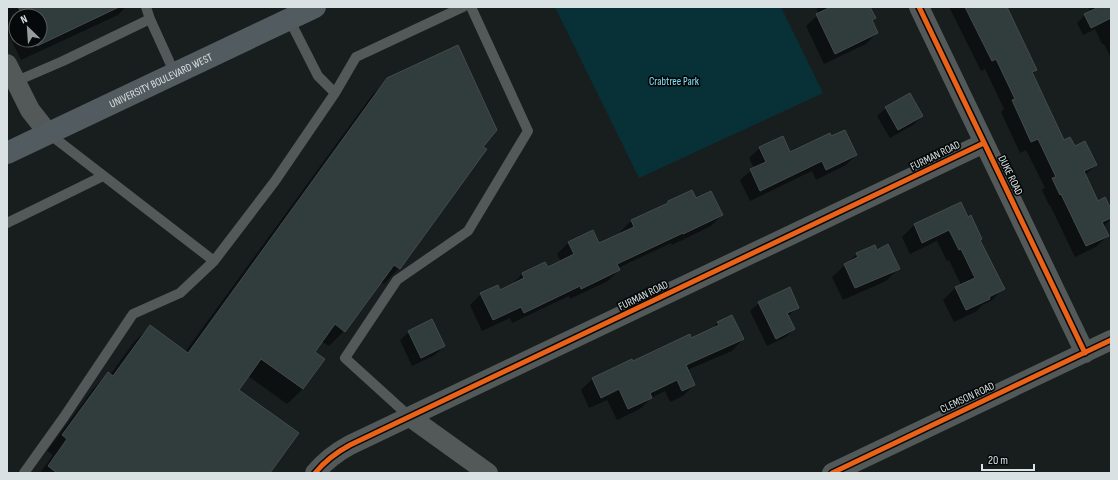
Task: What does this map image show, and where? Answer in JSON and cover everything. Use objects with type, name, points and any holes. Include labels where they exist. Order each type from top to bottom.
[{"type":"main road","name":"UNIVERSITY BOULEVARD WEST","points":[[7,153],[314,7]]},
{"type":"street","name":"DUKE ROAD","points":[[919,7],[1085,353]]},
{"type":"street","points":[[10,77],[30,110],[48,134]]},
{"type":"street","name":"FURMAN ROAD","points":[[315,473],[323,464],[340,450],[984,143]]},
{"type":"street","name":"CLEMSON ROAD","points":[[832,473],[1111,340]]},
{"type":"street","points":[[410,417],[488,473]]},
{"type":"lane","points":[[146,7],[175,74]]},
{"type":"lane","points":[[24,473],[64,417],[133,314],[180,294],[214,261],[276,180],[335,93],[356,57],[463,7]]},
{"type":"lane","points":[[410,417],[345,358],[397,280],[468,231],[528,132],[471,7]]},
{"type":"lane","points":[[10,77],[63,60],[150,19]]},
{"type":"lane","points":[[289,20],[318,76],[335,93]]},
{"type":"lane","points":[[48,134],[214,261]]},
{"type":"lane","points":[[7,223],[102,176]]},
{"type":"green space","name":"Crabtree Park","points":[[555,7],[781,7],[823,93],[639,178]]},
{"type":"building","points":[[119,7],[48,41],[48,8],[19,8]]},
{"type":"building","points":[[831,7],[870,7],[876,18],[872,20],[878,33],[835,54],[816,14]]},
{"type":"building","points":[[965,7],[1007,7],[1037,70],[1032,72],[1064,140],[1070,137],[1075,146],[1085,141],[1097,165],[1084,171],[1098,201],[1105,197],[1111,209],[1111,218],[1102,222],[1109,236],[1086,246],[1052,178],[1056,177],[1038,139],[1031,142],[1012,100],[1015,99],[996,59],[992,61]]},
{"type":"building","points":[[1099,7],[1111,7],[1111,18],[1091,28],[1084,14]]},
{"type":"building","points":[[458,45],[497,130],[483,147],[487,149],[400,269],[394,265],[345,332],[335,324],[315,352],[325,359],[303,389],[261,359],[239,390],[299,433],[270,473],[57,473],[48,466],[67,439],[62,435],[108,372],[113,376],[150,325],[188,353],[387,78]]},
{"type":"building","points":[[910,93],[923,116],[898,130],[885,107]]},
{"type":"building","points":[[845,130],[857,155],[826,170],[822,161],[760,191],[750,169],[766,162],[759,147],[783,136],[790,152],[830,133],[831,136]]},
{"type":"building","points":[[692,190],[696,198],[711,191],[723,215],[617,264],[620,270],[581,289],[580,286],[524,313],[521,307],[493,320],[480,293],[498,285],[500,290],[524,278],[522,273],[545,262],[548,267],[574,254],[568,242],[593,230],[599,243],[634,227],[631,220]]},
{"type":"building","points":[[961,202],[968,217],[971,215],[982,239],[980,240],[1005,289],[989,297],[990,299],[966,310],[955,287],[975,278],[961,249],[959,250],[949,230],[922,243],[914,224]]},
{"type":"building","points":[[888,244],[900,269],[855,288],[844,264],[858,257],[856,253],[875,245],[877,250]]},
{"type":"building","points":[[790,287],[799,308],[787,313],[795,329],[776,339],[758,302]]},
{"type":"building","points":[[732,315],[744,339],[686,365],[695,385],[682,391],[677,380],[650,393],[652,398],[628,409],[619,389],[601,398],[592,378],[632,359],[633,361],[690,334],[691,338],[719,325],[717,322]]},
{"type":"building","points":[[432,319],[445,346],[421,358],[408,331]]},
{"type":"cycle path","points":[[919,7],[1085,353]]},
{"type":"cycle path","points":[[315,473],[331,457],[350,445],[984,143]]},
{"type":"cycle path","points":[[832,473],[1111,340]]}]
